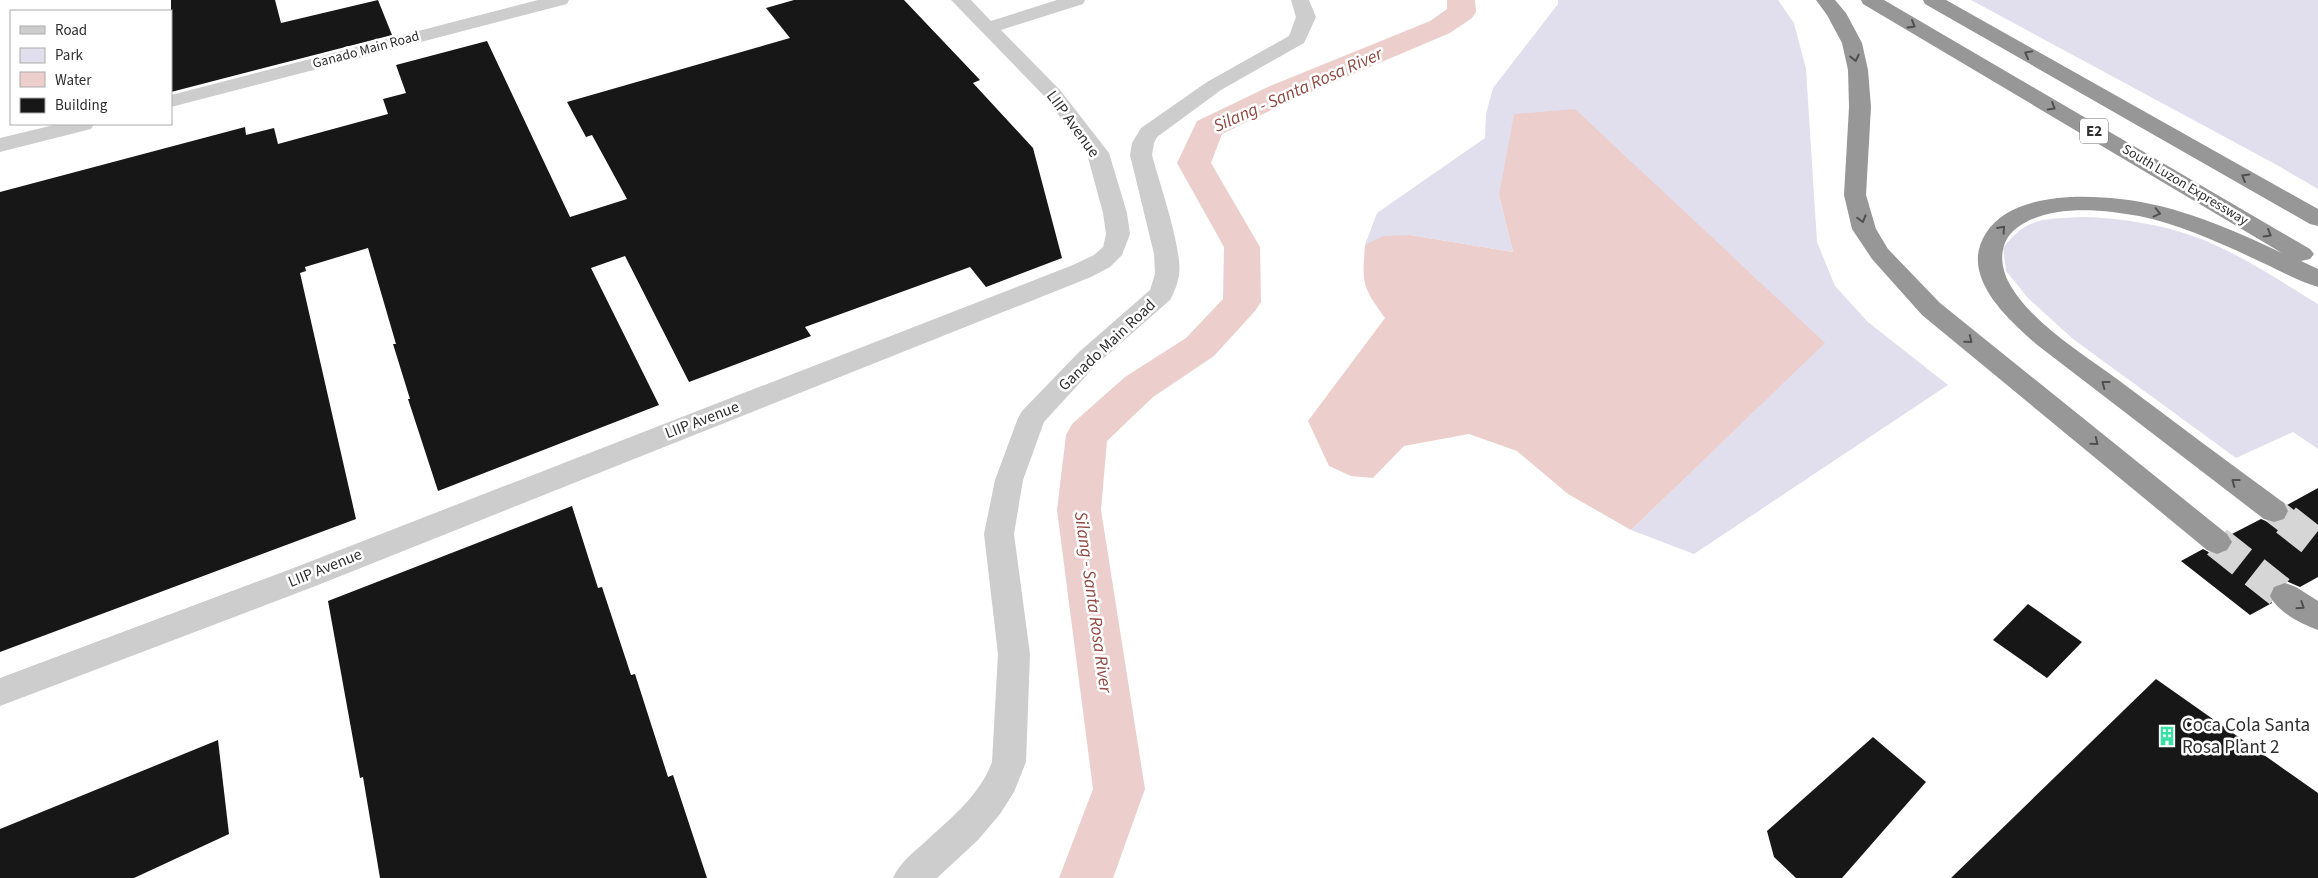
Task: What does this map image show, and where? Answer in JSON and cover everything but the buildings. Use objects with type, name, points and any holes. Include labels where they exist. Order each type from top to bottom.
[{"type":"highway","points":[[1825,0],[1836,13],[1852,43],[1858,70],[1860,107],[1855,195],[1864,228],[1880,254],[1931,309],[2217,542]]},
{"type":"highway","name":"South Luzon Expressway","points":[[1870,0],[2318,264]]},
{"type":"highway","name":"E2","points":[[1932,0],[2318,218]]},
{"type":"highway","points":[[2274,512],[2066,355],[2039,332],[2019,312],[1997,283],[1990,265],[1991,248],[2002,227],[2016,217],[2033,210],[2074,204],[2118,206],[2157,213],[2200,226],[2318,279]]},
{"type":"highway","points":[[2285,596],[2318,617]]},
{"type":"street","name":"Ganado Main Road","points":[[172,101],[560,0]]},
{"type":"street","name":"LIIP Avenue","points":[[0,692],[302,578],[1082,271],[1102,261],[1114,250],[1118,234],[1115,214],[1098,153],[1052,94],[960,0]]},
{"type":"street","points":[[988,28],[1076,0]]},
{"type":"street","name":"Ganado Main Road","points":[[911,878],[966,828],[988,803],[1002,781],[1009,762],[1014,654],[999,534],[1009,480],[1032,418],[1088,358],[1161,294],[1167,274],[1166,254],[1142,155],[1143,144],[1149,133],[1214,86],[1297,39],[1306,16],[1300,0]]},
{"type":"street","points":[[0,145],[79,125]]},
{"type":"green space","points":[[1558,0],[1778,0],[1794,23],[1806,69],[1817,242],[1835,286],[1868,322],[1948,385],[1694,554],[1631,530],[1824,343],[1499,195],[1513,252],[1410,235],[1365,245],[1377,213],[1485,138],[1486,114],[1493,88],[1558,4]]},
{"type":"green space","points":[[1971,0],[2318,0],[2318,189],[2275,164]]},
{"type":"green space","points":[[2084,217],[2139,222],[2193,236],[2242,258],[2318,304],[2318,449],[2293,432],[2236,458],[2073,339],[2028,298],[2006,271],[2003,248],[2020,230],[2038,221]]},
{"type":"water","points":[[1575,109],[1825,343],[1631,530],[1568,494],[1517,451],[1469,434],[1404,446],[1373,478],[1351,476],[1329,466],[1308,421],[1385,318],[1372,299],[1365,284],[1365,245],[1383,236],[1410,235],[1513,252],[1499,195],[1514,114]]},
{"type":"waterway","name":"Silang - Santa Rosa River","points":[[1086,878],[1119,789],[1079,510],[1087,435],[1139,387],[1200,347],[1242,302],[1242,247],[1194,163],[1208,128],[1281,93],[1440,27],[1462,12],[1461,0]]},
{"type":"tunnel","points":[[2274,511],[2287,521]]},
{"type":"tunnel","points":[[2286,520],[2318,545]]},
{"type":"tunnel","points":[[2217,542],[2285,596]]},
{"type":"place","name":"Coca Cola Santa Rosa Plant 2","points":[[2167,736]]}]
